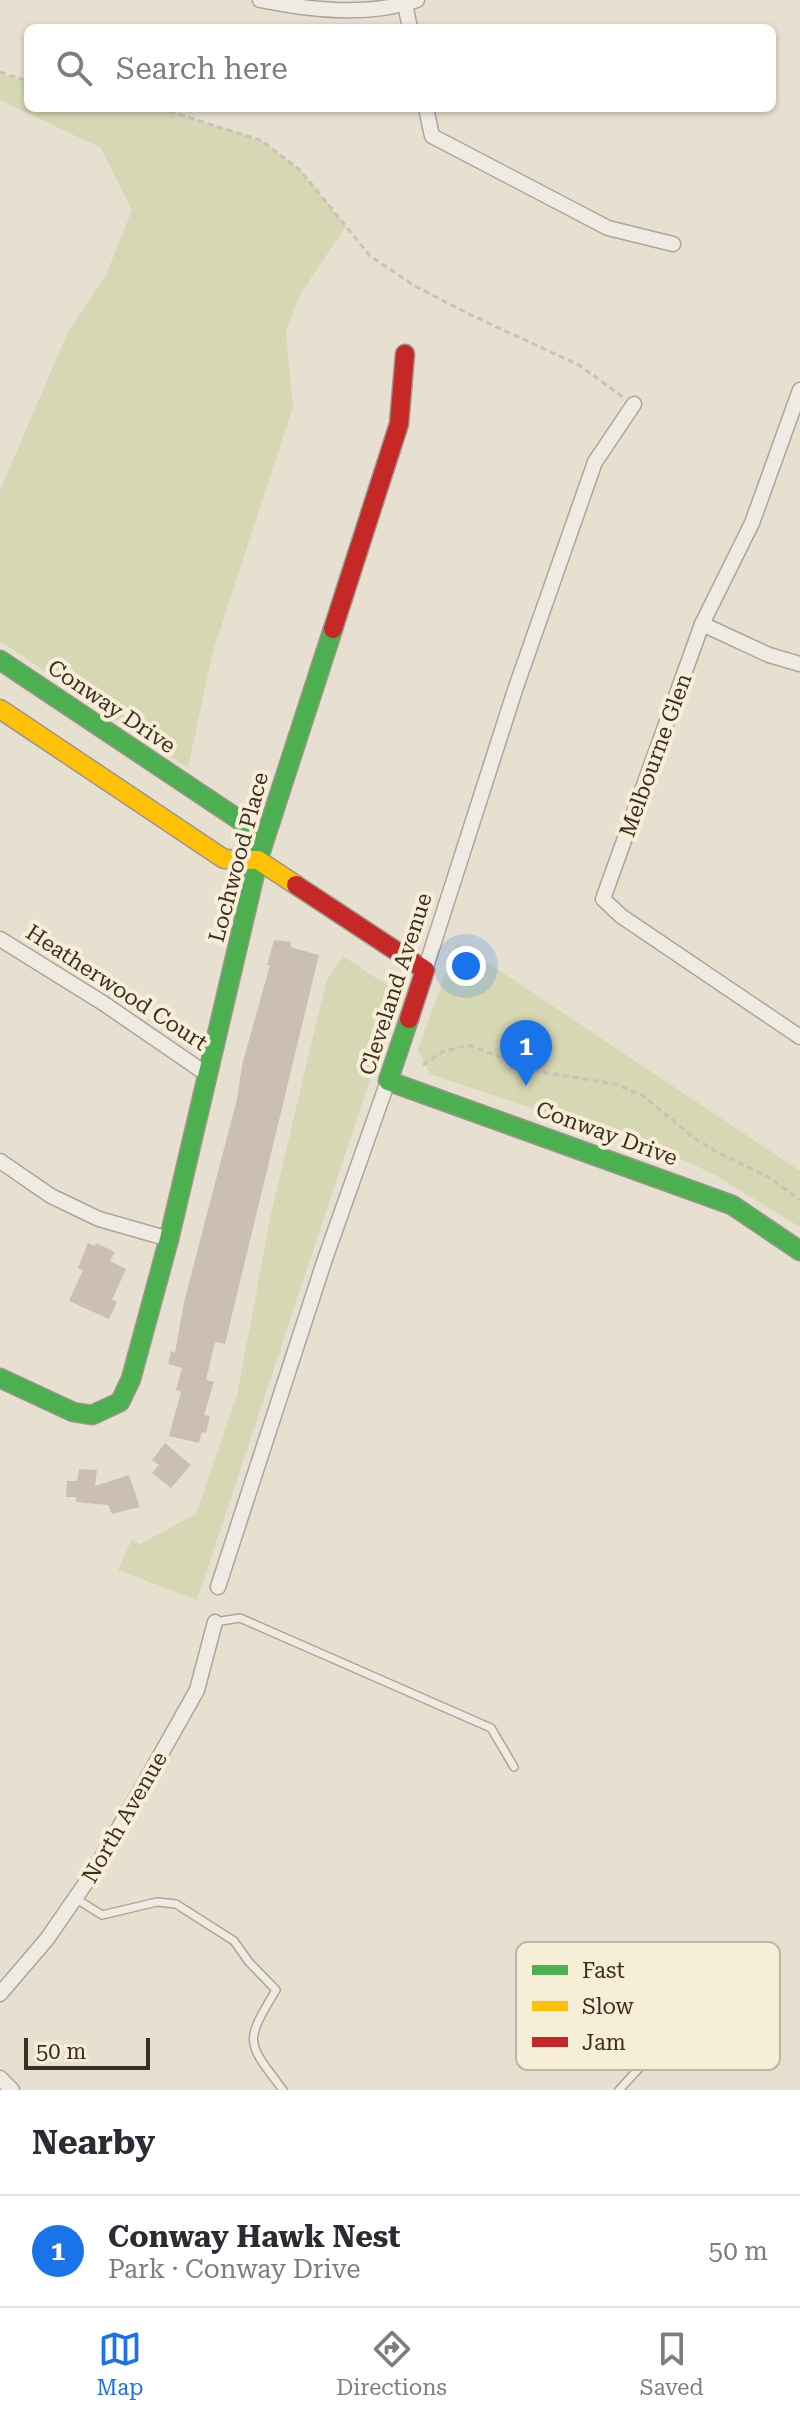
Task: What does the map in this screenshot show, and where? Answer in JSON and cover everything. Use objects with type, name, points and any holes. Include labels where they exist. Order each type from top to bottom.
[{"type":"street","points":[[260,0],[305,9],[358,9],[411,2],[410,24]]},
{"type":"street","points":[[427,112],[432,136],[608,228],[673,244]]},
{"type":"street","name":"Lochwood Place","points":[[0,1378],[73,1412],[92,1415],[120,1402],[131,1379],[169,1239],[258,860],[399,424],[405,354]]},
{"type":"street","name":"Melbourne Glen","points":[[800,390],[796,412],[752,523],[702,624],[603,899],[621,916],[800,1037]]},
{"type":"street","name":"Cleveland Avenue","points":[[218,1587],[526,658],[595,462],[634,404]]},
{"type":"street","points":[[702,624],[769,655],[800,664]]},
{"type":"street","name":"Conway Drive","points":[[0,660],[241,821],[258,860]]},
{"type":"street","points":[[0,709],[224,859],[258,860],[425,970]]},
{"type":"street","name":"Heatherwood Court","points":[[0,939],[103,1003],[208,1075]]},
{"type":"street","name":"Conway Drive","points":[[388,1081],[732,1205],[800,1251]]},
{"type":"street","points":[[0,1161],[51,1196],[99,1219],[169,1239]]},
{"type":"street","name":"North Avenue","points":[[0,1994],[47,1939],[94,1871],[197,1690],[215,1622]]},
{"type":"street","points":[[0,2078],[12,2090]]},
{"type":"lane","points":[[215,1622],[240,1618],[491,1728],[514,1767]]},
{"type":"lane","points":[[75,1898],[102,1915],[157,1902],[176,1904],[234,1941],[276,1990],[251,2038],[254,2051],[283,2090]]},
{"type":"lane","points":[[619,2090],[637,2070]]},
{"type":"path","points":[[0,72],[24,80]]},
{"type":"path","points":[[172,112],[262,141],[300,170],[370,256],[415,286],[457,308],[579,365],[634,404]]},
{"type":"path","points":[[423,1065],[442,1052],[468,1045],[541,1072],[615,1084],[642,1095],[705,1144],[770,1178],[800,1200]]},
{"type":"green space","points":[[0,74],[24,81],[24,111],[0,100]]},
{"type":"green space","points":[[25,112],[172,112],[262,141],[300,170],[346,226],[299,296],[286,332],[293,407],[213,651],[188,768],[0,641],[0,490],[68,332],[106,275],[132,210],[101,148]]},
{"type":"green space","points":[[457,942],[800,1171],[800,1227],[715,1175],[675,1156],[430,1074],[418,1050]]},
{"type":"green space","points":[[343,956],[388,986],[395,1004],[197,1600],[118,1570],[132,1539],[140,1544],[196,1514],[237,1395],[271,1214],[326,982]]},
{"type":"building","points":[[274,940],[291,942],[290,947],[319,955],[225,1344],[215,1342],[206,1380],[214,1382],[204,1415],[210,1416],[206,1433],[202,1432],[199,1443],[169,1436],[181,1392],[176,1390],[182,1368],[168,1364],[171,1351],[175,1353],[184,1302],[237,1099],[242,1065]]},
{"type":"building","points":[[88,1243],[95,1246],[96,1243],[115,1252],[110,1261],[126,1269],[112,1300],[117,1302],[109,1319],[69,1301],[83,1270],[78,1268]]},
{"type":"building","points":[[165,1443],[191,1465],[171,1488],[152,1473],[159,1465],[152,1460]]},
{"type":"building","points":[[79,1469],[97,1470],[95,1486],[129,1475],[140,1507],[112,1514],[108,1505],[76,1502],[76,1497],[66,1497],[67,1481],[77,1481]]},
{"type":"traffic: fast","points":[[0,1378],[73,1412],[92,1415],[120,1402],[131,1379],[169,1239],[258,860],[333,629]]},
{"type":"traffic: fast","points":[[0,660],[241,821],[258,860]]},
{"type":"traffic: fast","points":[[409,1019],[388,1081],[732,1205],[800,1251]]},
{"type":"traffic: slow","points":[[0,709],[224,859],[258,860],[296,885]]},
{"type":"traffic: jam","points":[[333,629],[399,424],[405,354]]},
{"type":"traffic: jam","points":[[296,885],[425,970],[409,1019]]},
{"type":"place","name":"Conway Hawk Nest","points":[[526,1086]]}]
